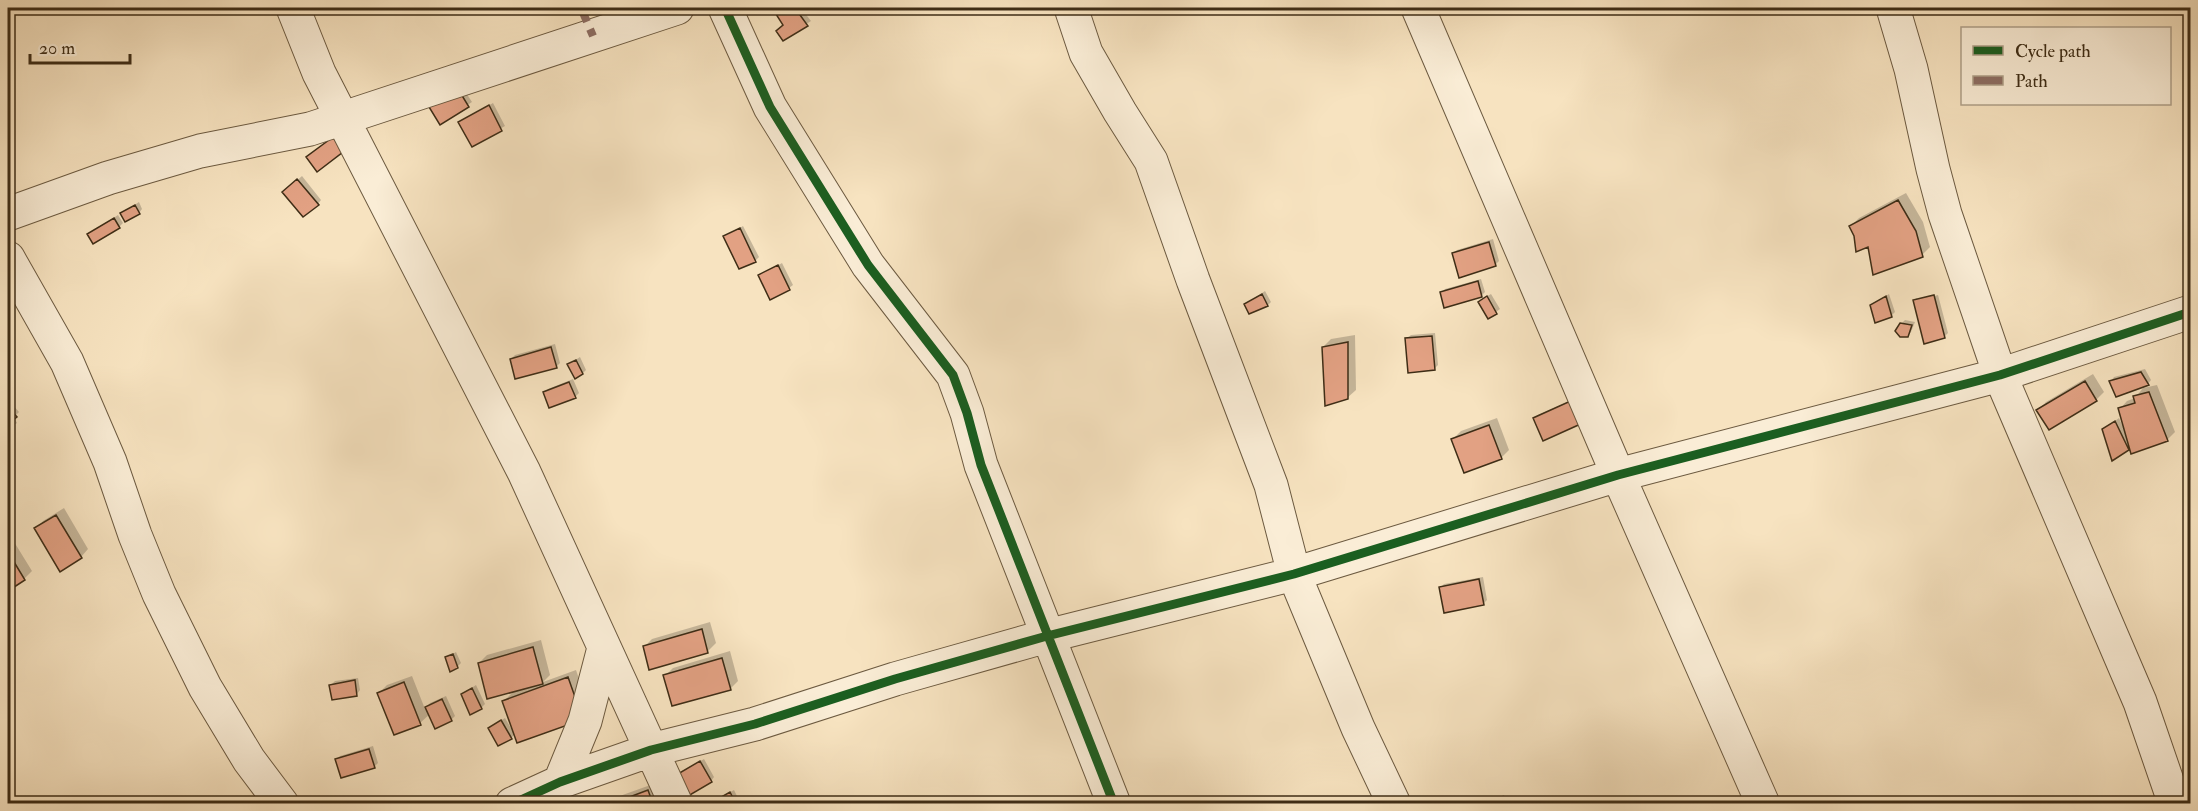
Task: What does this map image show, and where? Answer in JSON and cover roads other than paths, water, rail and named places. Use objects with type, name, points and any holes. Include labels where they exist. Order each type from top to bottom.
[{"type":"street","points":[[293,8],[319,74],[524,472],[676,804]]},
{"type":"street","points":[[8,214],[108,178],[200,151],[310,129],[344,119],[677,8]]},
{"type":"street","points":[[725,8],[771,107],[850,237],[868,265],[953,375],[967,413],[981,465],[1007,526],[1047,636],[1114,804]]},
{"type":"street","points":[[1071,8],[1086,53],[1151,161],[1193,280],[1271,485],[1294,574],[1358,728],[1394,804]]},
{"type":"street","points":[[1418,8],[1618,475],[1763,804]]},
{"type":"street","points":[[1893,8],[1911,69],[1945,214],[2000,375],[2140,702],[2175,804]]},
{"type":"street","points":[[8,258],[67,362],[110,462],[135,535],[159,594],[204,687],[249,760],[282,804]]},
{"type":"street","points":[[512,804],[560,782],[651,750],[755,724],[1047,636],[1294,574],[1618,475],[2000,375],[2190,312]]},
{"type":"street","points":[[560,782],[585,721],[604,648]]}]
